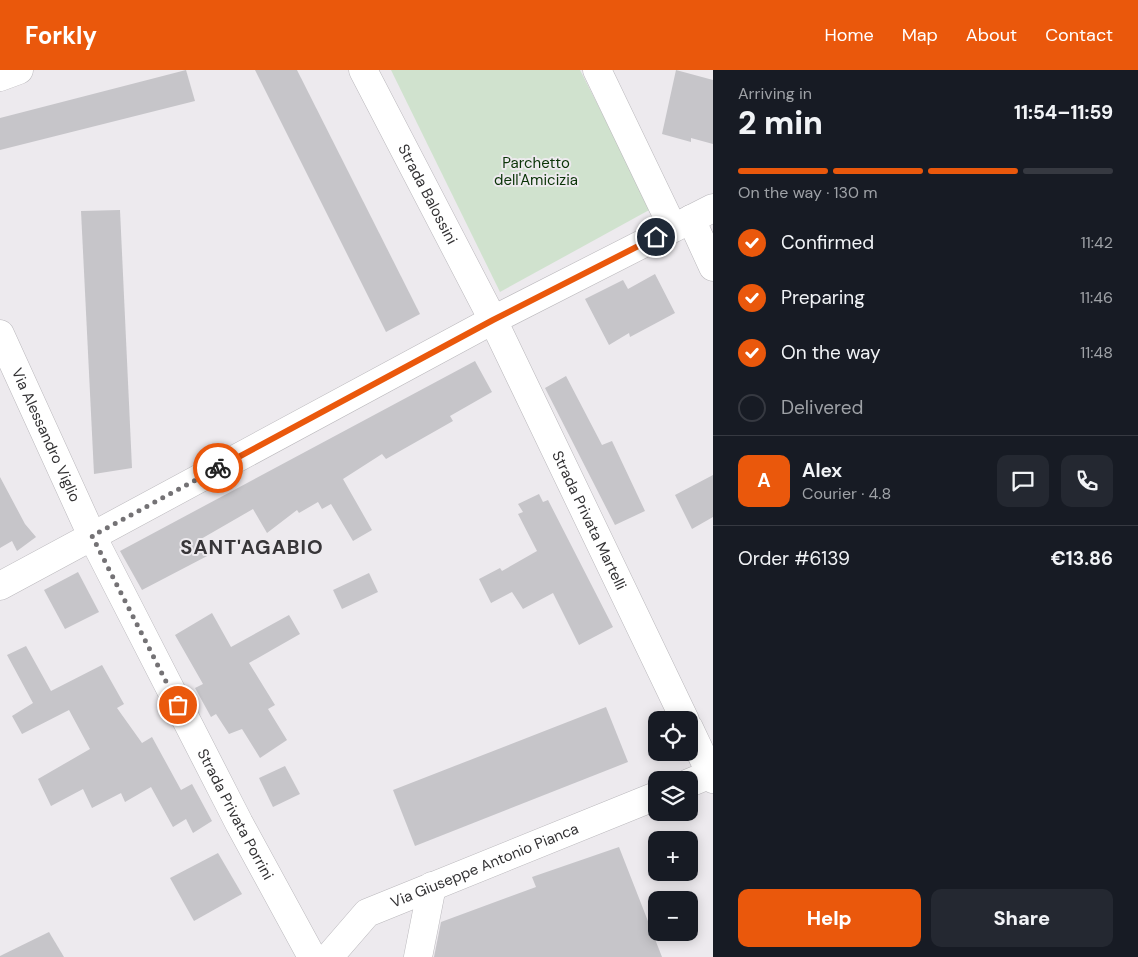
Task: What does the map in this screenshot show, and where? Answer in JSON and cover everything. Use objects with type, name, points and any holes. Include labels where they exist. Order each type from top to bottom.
[{"type":"street","points":[[0,77],[19,70]]},
{"type":"street","name":"Strada Balossini","points":[[363,70],[493,320]]},
{"type":"street","points":[[597,70],[692,219],[713,267]]},
{"type":"street","points":[[0,586],[493,320],[692,219]]},
{"type":"street","name":"Strada Privata Martelli","points":[[493,320],[681,711]]},
{"type":"street","name":"Via Alessandro Viglio","points":[[0,334],[92,536]]},
{"type":"street","name":"Strada Privata Porrini","points":[[92,536],[239,823],[312,957]]},
{"type":"street","points":[[698,754],[706,777]]},
{"type":"street","name":"Via Giuseppe Antonio Pianca","points":[[329,957],[366,913],[648,799]]},
{"type":"street","points":[[418,957],[432,886]]},
{"type":"green space","name":"Parchetto dell'Amicizia","points":[[391,70],[580,70],[651,209],[500,292]]},
{"type":"building","points":[[186,70],[195,101],[0,150],[0,118]]},
{"type":"building","points":[[255,70],[297,70],[420,314],[386,332]]},
{"type":"building","points":[[676,70],[713,80],[713,144],[691,138],[691,142],[662,134]]},
{"type":"building","points":[[120,210],[132,468],[94,474],[81,211]]},
{"type":"building","points":[[655,274],[675,313],[630,337],[629,333],[609,345],[585,299],[623,280],[628,289]]},
{"type":"building","points":[[475,361],[492,392],[450,416],[453,421],[386,459],[382,454],[343,479],[372,530],[353,541],[331,504],[322,509],[318,502],[299,513],[297,510],[267,533],[253,509],[201,539],[211,554],[142,590],[120,551]]},
{"type":"building","points":[[566,376],[602,445],[612,441],[645,511],[615,525],[545,388]]},
{"type":"building","points":[[713,475],[713,517],[692,529],[675,495]]},
{"type":"building","points":[[0,477],[25,524],[36,537],[17,551],[12,541],[0,548]]},
{"type":"building","points":[[539,494],[543,502],[548,500],[613,627],[579,645],[553,593],[523,609],[512,592],[491,603],[479,579],[500,568],[502,571],[537,551],[518,514],[523,512],[518,504]]},
{"type":"building","points":[[78,572],[99,612],[65,629],[44,590]]},
{"type":"building","points":[[369,573],[378,592],[342,609],[333,590]]},
{"type":"building","points":[[212,613],[231,647],[289,615],[300,634],[249,663],[275,705],[268,709],[287,740],[260,758],[242,729],[229,734],[216,714],[211,717],[195,688],[203,684],[175,635]]},
{"type":"building","points":[[26,646],[51,691],[102,665],[124,704],[117,708],[142,743],[152,737],[181,790],[192,784],[212,821],[193,833],[186,819],[173,827],[151,787],[125,802],[121,793],[92,808],[83,789],[51,806],[38,779],[90,749],[69,710],[22,734],[12,716],[33,703],[7,655]]},
{"type":"building","points":[[606,707],[628,762],[415,846],[393,790]]},
{"type":"building","points":[[285,766],[300,794],[273,807],[259,778]]},
{"type":"building","points":[[619,847],[648,921],[648,941],[656,941],[662,957],[434,957],[441,922],[536,887],[532,877]]},
{"type":"building","points":[[218,853],[242,894],[194,921],[170,878]]},
{"type":"building","points":[[49,932],[64,957],[0,957],[0,956]]},
{"type":"way so far","points":[[178,705],[92,536],[218,468]]},
{"type":"district","name":"SANT'AGABIO","points":[[252,547]]},
{"type":"route","points":[[218,468],[493,320],[656,237]]}]
